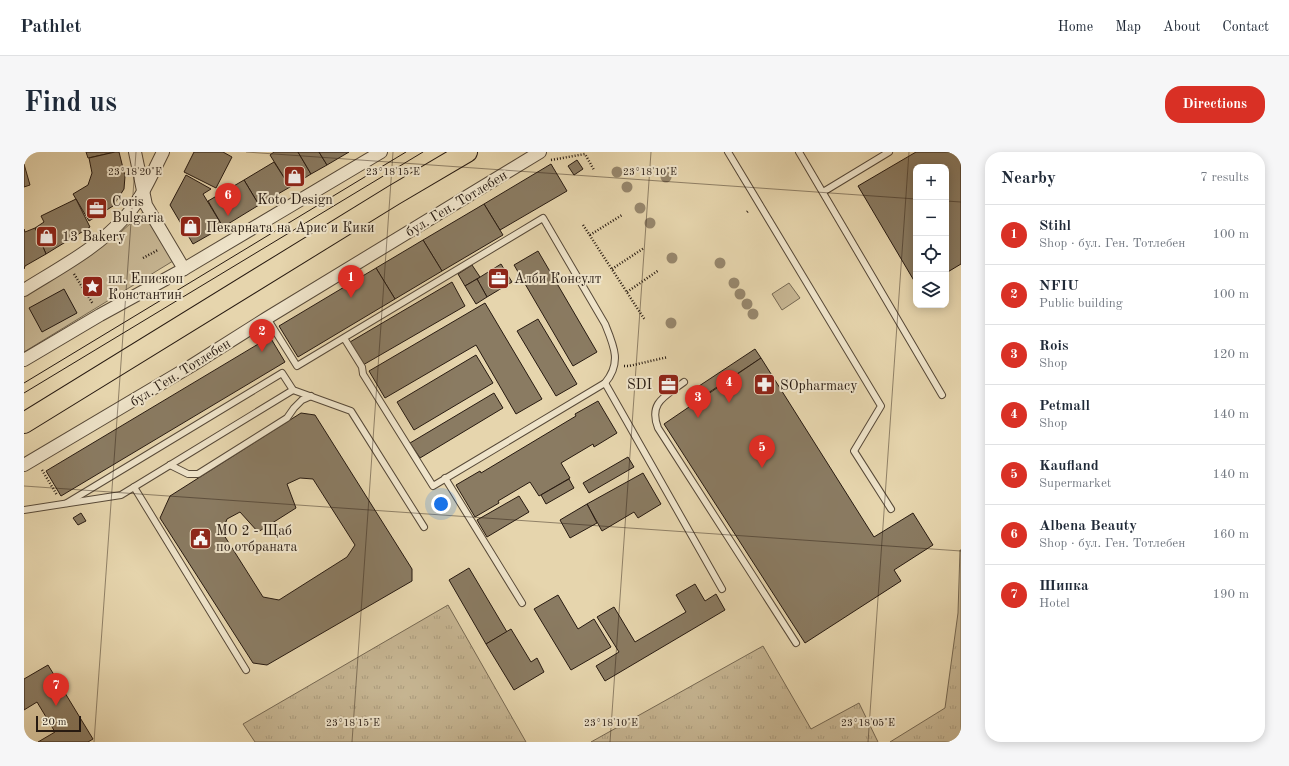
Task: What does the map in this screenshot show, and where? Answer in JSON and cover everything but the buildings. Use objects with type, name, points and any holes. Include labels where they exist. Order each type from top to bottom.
[{"type":"main road","points":[[24,423],[394,195],[467,152]]},
{"type":"street","points":[[135,152],[146,205],[184,269]]},
{"type":"street","points":[[24,290],[104,238],[126,216],[143,191],[163,152]]},
{"type":"street","points":[[24,360],[100,315],[184,269],[381,152]]},
{"type":"street","name":"бул. Ген. Тотлебен","points":[[24,466],[191,366],[540,152]]},
{"type":"lane","points":[[728,152],[881,406],[854,451],[891,509]]},
{"type":"lane","points":[[798,152],[942,395]]},
{"type":"lane","points":[[822,192],[889,152]]},
{"type":"lane","points":[[267,318],[297,366],[543,218],[605,324],[611,338],[615,355],[615,366],[612,374],[605,383],[433,486],[363,374],[362,367],[344,338]]},
{"type":"lane","points":[[65,503],[282,374],[294,390],[351,411],[424,527]]},
{"type":"lane","points":[[684,382],[657,404],[654,417],[658,428],[796,643]]},
{"type":"lane","points":[[605,383],[722,589]]},
{"type":"lane","points":[[24,510],[121,495],[294,390]]},
{"type":"lane","points":[[170,465],[188,474],[198,474],[287,418],[302,400],[311,396]]},
{"type":"lane","points":[[445,478],[522,603]]},
{"type":"lane","points":[[134,487],[246,670]]},
{"type":"path","points":[[551,160],[585,153],[594,170]]},
{"type":"path","points":[[590,235],[622,215]]},
{"type":"path","points":[[584,225],[645,320]]},
{"type":"path","points":[[612,269],[644,248]]},
{"type":"path","points":[[144,258],[155,252]]},
{"type":"path","points":[[67,263],[93,303]]},
{"type":"path","points":[[627,292],[659,270]]},
{"type":"path","points":[[615,366],[629,366],[668,357]]},
{"type":"path","points":[[42,470],[65,503]]},
{"type":"green space","points":[[144,211],[173,261],[24,352],[24,296],[121,232]]},
{"type":"green space","points":[[789,283],[800,298],[782,310],[772,294]]},
{"type":"green space","points":[[960,550],[961,742],[890,742],[945,708],[958,613]]},
{"type":"green space","points":[[448,605],[526,742],[255,742],[243,724]]},
{"type":"green space","points":[[763,646],[811,729],[859,703],[878,742],[591,742]]},
{"type":"tram line","points":[[24,383],[406,152]]},
{"type":"tram line","points":[[24,393],[423,152]]},
{"type":"place","name":"Koto Design","points":[[295,177]]},
{"type":"place","name":"Coris Bulgaria","points":[[96,209]]},
{"type":"place","name":"Albena Beauty","points":[[228,216]]},
{"type":"place","name":"Пекарната на Арис и Кики","points":[[191,227]]},
{"type":"place","name":"13 Bakery","points":[[47,236]]},
{"type":"place","name":"Алби Консулт","points":[[498,278]]},
{"type":"place","name":"пл. Епископ Константин","points":[[92,286]]},
{"type":"place","name":"Stihl","points":[[351,298]]},
{"type":"place","name":"NFIU","points":[[262,352]]},
{"type":"place","name":"SDI","points":[[668,384]]},
{"type":"place","name":"SOpharmacy","points":[[765,385]]},
{"type":"place","name":"Petmall","points":[[729,403]]},
{"type":"place","name":"Rois","points":[[698,418]]},
{"type":"place","name":"Kaufland","points":[[762,468]]},
{"type":"place","name":"МО 2 - Щаб по отбраната","points":[[200,538]]},
{"type":"place","name":"Шипка","points":[[56,706]]}]
